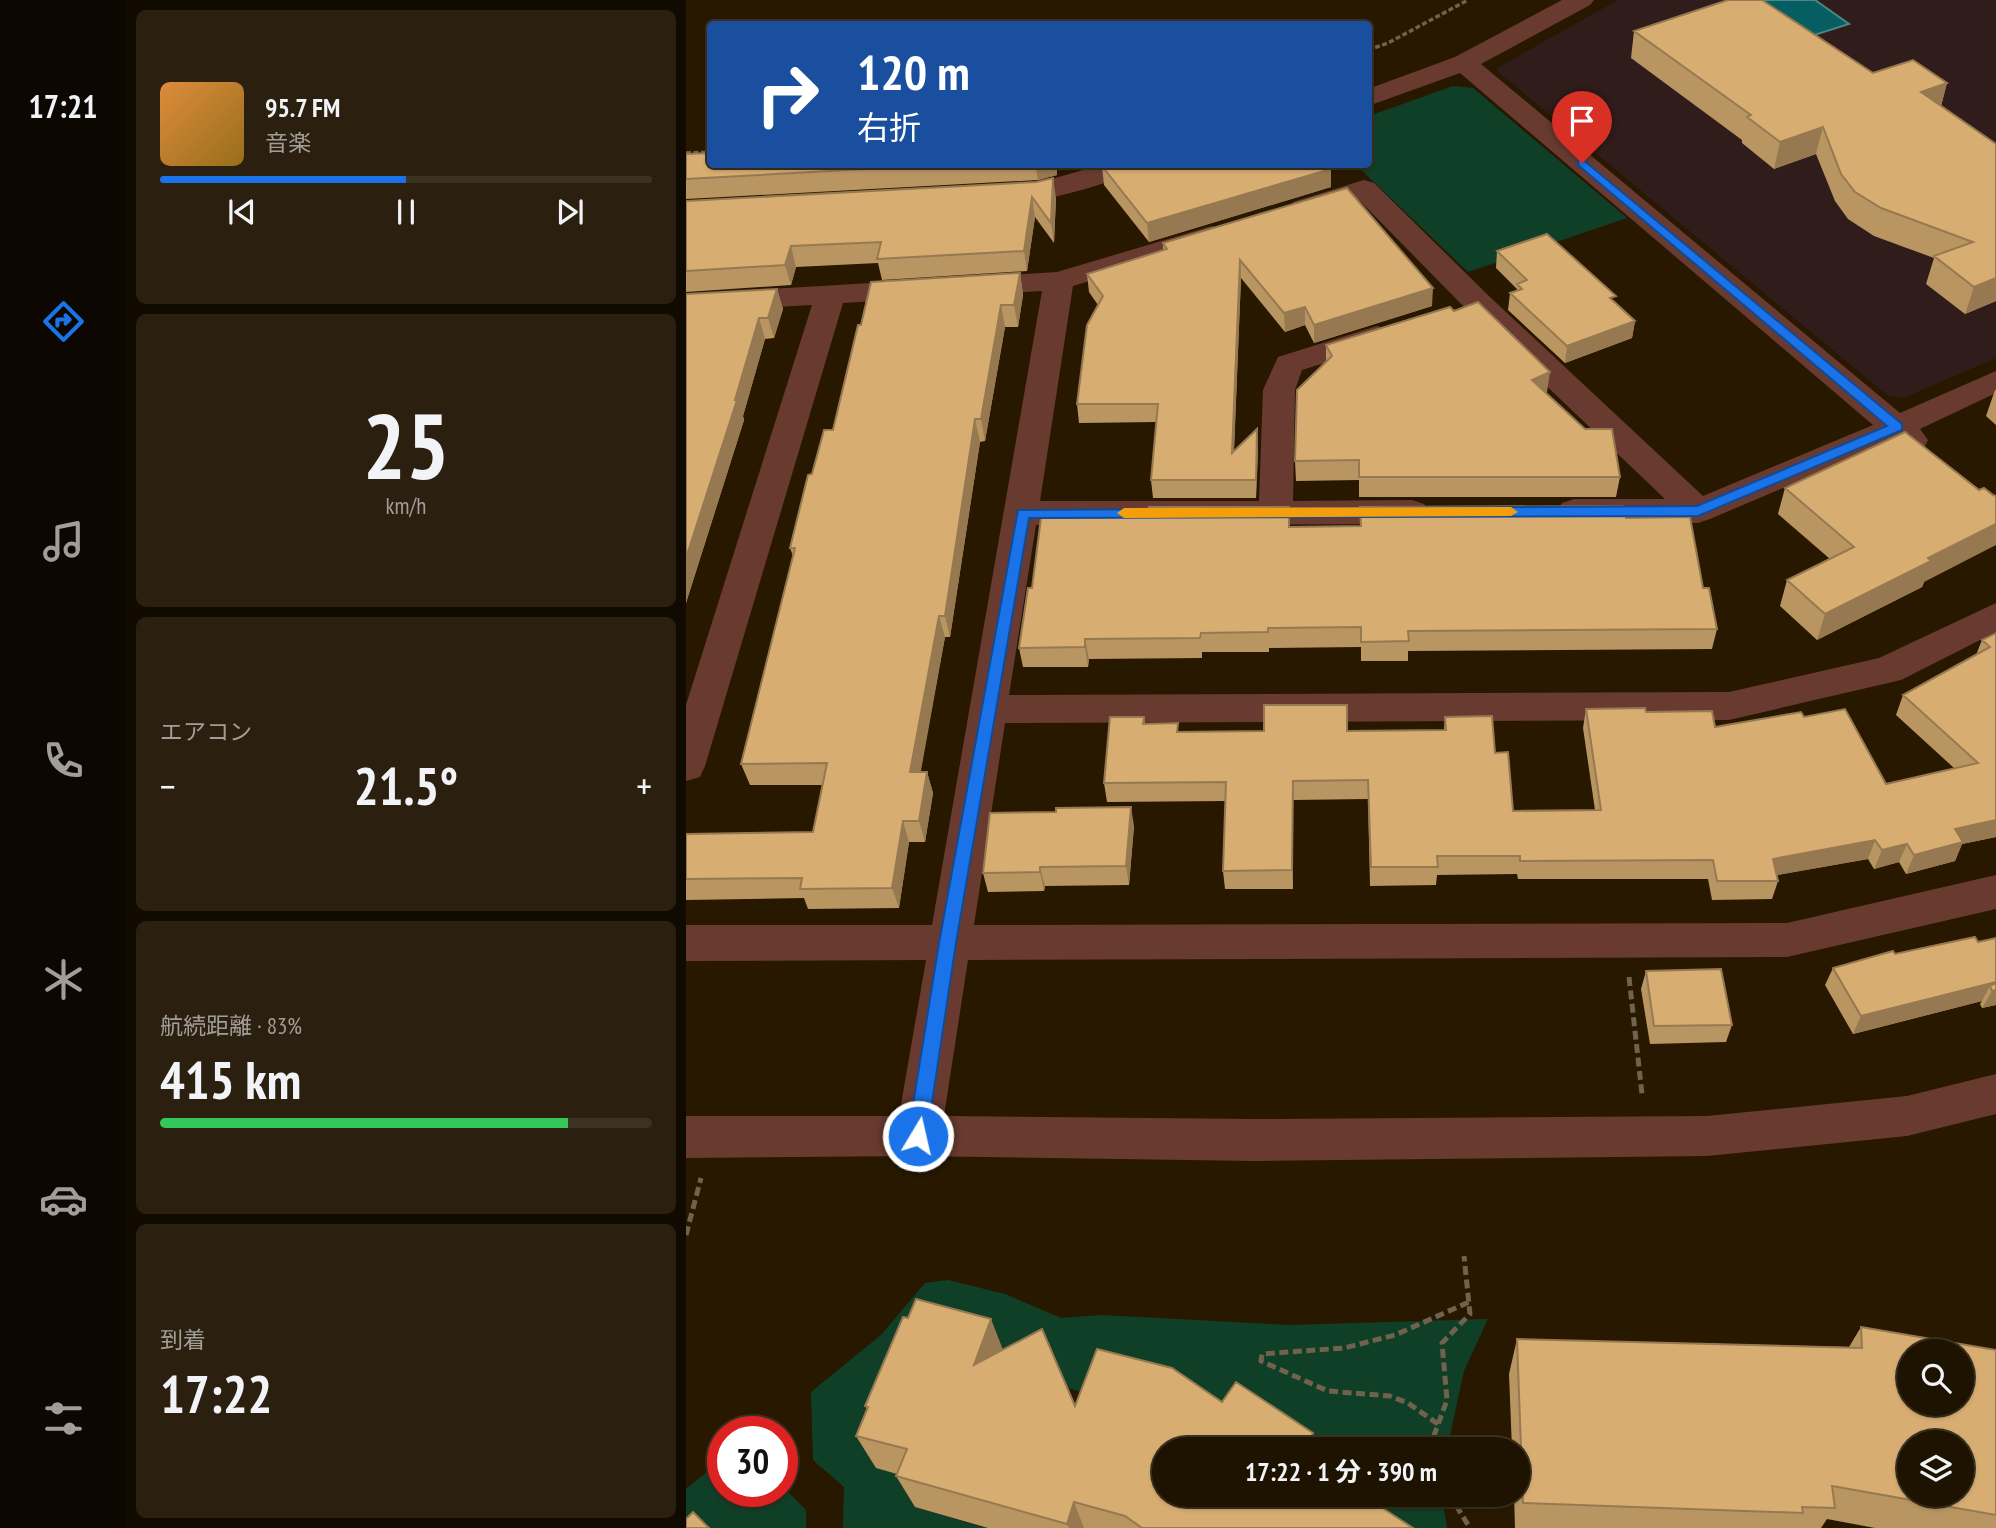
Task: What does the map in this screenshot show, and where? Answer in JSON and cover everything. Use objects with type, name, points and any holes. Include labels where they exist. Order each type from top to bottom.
[{"type":"street","points":[[1372,97],[1464,63],[1581,0]]},
{"type":"street","points":[[1464,63],[1933,459]]},
{"type":"street","points":[[972,195],[1040,191],[1123,168]]},
{"type":"street","points":[[686,303],[1059,281],[1364,190],[1466,308],[1698,511]]},
{"type":"street","points":[[918,1136],[948,943],[1023,513],[1059,281]]},
{"type":"street","points":[[686,766],[830,296]]},
{"type":"street","points":[[1276,512],[1279,390],[1289,364],[1403,328]]},
{"type":"street","points":[[1549,511],[1698,511],[1897,427],[1996,381]]},
{"type":"street","points":[[1023,513],[1440,512]]},
{"type":"street","points":[[990,709],[1729,706],[1888,670],[1996,616]]},
{"type":"street","points":[[686,943],[1787,940],[1996,892]]},
{"type":"street","points":[[694,1157],[918,1136],[1270,1140],[1707,1136],[1907,1116],[1996,1094]]},
{"type":"path","points":[[1372,49],[1388,43],[1468,0]]},
{"type":"path","points":[[686,153],[707,152]]},
{"type":"path","points":[[1624,942],[1643,1094]]},
{"type":"path","points":[[686,1235],[694,1157]]},
{"type":"path","points":[[1433,1437],[1447,1400],[1442,1343],[1470,1314],[1464,1256]]},
{"type":"path","points":[[1438,1424],[1408,1403],[1390,1396],[1328,1391],[1287,1375],[1261,1361],[1262,1354],[1344,1348],[1395,1335],[1469,1302]]},
{"type":"path","points":[[1456,1507],[1470,1528]]},
{"type":"shaded area","points":[[1618,0],[1996,0],[1996,358],[1903,398],[1888,396],[1497,71],[1497,68]]},
{"type":"green space","points":[[1453,86],[1473,88],[1627,218],[1468,272],[1359,168],[1372,168],[1372,115]]},
{"type":"green space","points":[[948,1280],[1005,1294],[1061,1318],[1101,1315],[1289,1325],[1488,1319],[1464,1371],[1450,1437],[1245,1437],[1064,1387],[877,1468],[925,1481],[916,1507],[982,1527],[985,1522],[1007,1528],[843,1528],[844,1487],[813,1460],[811,1392],[881,1335],[925,1283]]},
{"type":"green space","points":[[707,1472],[707,1507],[798,1507],[798,1502],[806,1510],[806,1528],[686,1528],[686,1489]]},
{"type":"green space","points":[[1339,1507],[1444,1507],[1447,1528],[1380,1528]]},
{"type":"water","points":[[1751,0],[1815,0],[1849,24],[1805,38]]},
{"type":"building","points":[[1728,0],[1762,0],[1873,73],[1913,60],[1947,83],[1921,92],[1996,144],[1996,278],[1974,287],[1934,256],[1973,242],[1881,208],[1855,192],[1841,174],[1823,127],[1780,142],[1747,117],[1751,115],[1634,31]]},
{"type":"building","points":[[707,153],[707,168],[883,168],[686,179],[686,154]]},
{"type":"building","points":[[1104,168],[1331,169],[1147,223]]},
{"type":"building","points":[[1053,178],[1051,223],[1032,197],[1024,251],[877,259],[881,242],[791,246],[785,265],[686,271],[686,201],[1036,182]]},
{"type":"building","points":[[1347,188],[1433,288],[1314,325],[1305,307],[1284,313],[1240,260],[1232,453],[1257,429],[1256,480],[1151,480],[1158,404],[1077,404],[1087,325],[1103,296],[1087,274],[1167,249],[1163,243]]},
{"type":"building","points":[[1547,234],[1616,296],[1610,298],[1635,321],[1567,346],[1510,293],[1522,289],[1517,284],[1527,280],[1497,251]]},
{"type":"building","points":[[1020,273],[1014,305],[1001,305],[981,419],[975,419],[945,616],[939,616],[910,772],[927,772],[919,821],[903,821],[892,888],[800,889],[802,878],[686,879],[686,834],[813,832],[827,763],[741,764],[795,548],[790,548],[808,475],[812,474],[824,430],[833,430],[871,282]]},
{"type":"building","points":[[777,289],[768,318],[759,318],[737,400],[686,558],[686,294]]},
{"type":"building","points":[[1478,302],[1550,372],[1532,380],[1585,429],[1612,429],[1620,477],[1359,477],[1359,460],[1295,461],[1297,390],[1332,356],[1326,345],[1450,307],[1454,311]]},
{"type":"building","points":[[1905,432],[1979,490],[1984,488],[1996,496],[1996,524],[1928,558],[1931,561],[1825,614],[1787,580],[1854,547],[1785,488]]},
{"type":"building","points":[[1624,506],[1626,518],[1690,517],[1703,588],[1709,588],[1717,629],[1408,631],[1409,641],[1361,642],[1361,627],[1268,628],[1268,632],[1201,633],[1200,638],[1085,639],[1085,647],[1019,648],[1028,588],[1032,588],[1041,518],[1148,517],[1149,507],[1289,507],[1289,527],[1361,526],[1360,507]]},
{"type":"building","points":[[1996,633],[1996,820],[1955,829],[1963,842],[1914,855],[1907,844],[1882,850],[1875,840],[1773,859],[1778,881],[1717,881],[1713,860],[1520,861],[1520,856],[1437,856],[1438,867],[1371,867],[1368,780],[1293,781],[1292,870],[1223,871],[1226,782],[1104,783],[1110,717],[1144,717],[1143,724],[1178,723],[1177,732],[1264,731],[1264,705],[1347,705],[1347,731],[1446,730],[1445,717],[1492,716],[1495,753],[1508,752],[1513,811],[1601,810],[1586,709],[1712,711],[1715,727],[1801,712],[1804,717],[1845,709],[1886,784],[1978,763],[1903,695],[1990,647],[1982,640]]},
{"type":"building","points":[[1131,807],[1126,866],[1040,867],[1040,872],[983,873],[990,813],[1056,812],[1056,808]]},
{"type":"building","points":[[1975,937],[1978,942],[1996,938],[1996,982],[1861,1016],[1833,968],[1893,951],[1895,954]]},
{"type":"building","points":[[1721,969],[1732,1025],[1654,1026],[1646,971]]},
{"type":"building","points":[[1996,983],[1996,990],[1992,991],[1990,986]]},
{"type":"building","points":[[916,1299],[991,1319],[974,1365],[1042,1329],[1075,1406],[1097,1349],[1172,1368],[1222,1402],[1236,1382],[1313,1433],[1310,1437],[1152,1437],[1152,1507],[1384,1507],[1413,1528],[1142,1528],[1125,1516],[1074,1502],[1067,1524],[896,1476],[907,1449],[856,1436],[868,1407],[865,1406],[903,1317],[908,1318]]},
{"type":"building","points":[[1861,1327],[1931,1339],[1897,1339],[1897,1416],[1974,1416],[1974,1346],[1996,1350],[1996,1515],[1951,1507],[1974,1507],[1974,1430],[1897,1430],[1897,1497],[1832,1486],[1835,1508],[1802,1507],[1803,1513],[1530,1503],[1530,1437],[1521,1437],[1517,1339],[1862,1348]]},
{"type":"building","points":[[693,1512],[709,1528],[686,1528],[686,1519]]},
{"type":"slow traffic","points":[[1124,513],[1511,512]]},
{"type":"route","points":[[918,1136],[948,943],[1023,513],[1698,511],[1897,427],[1582,163]]}]
